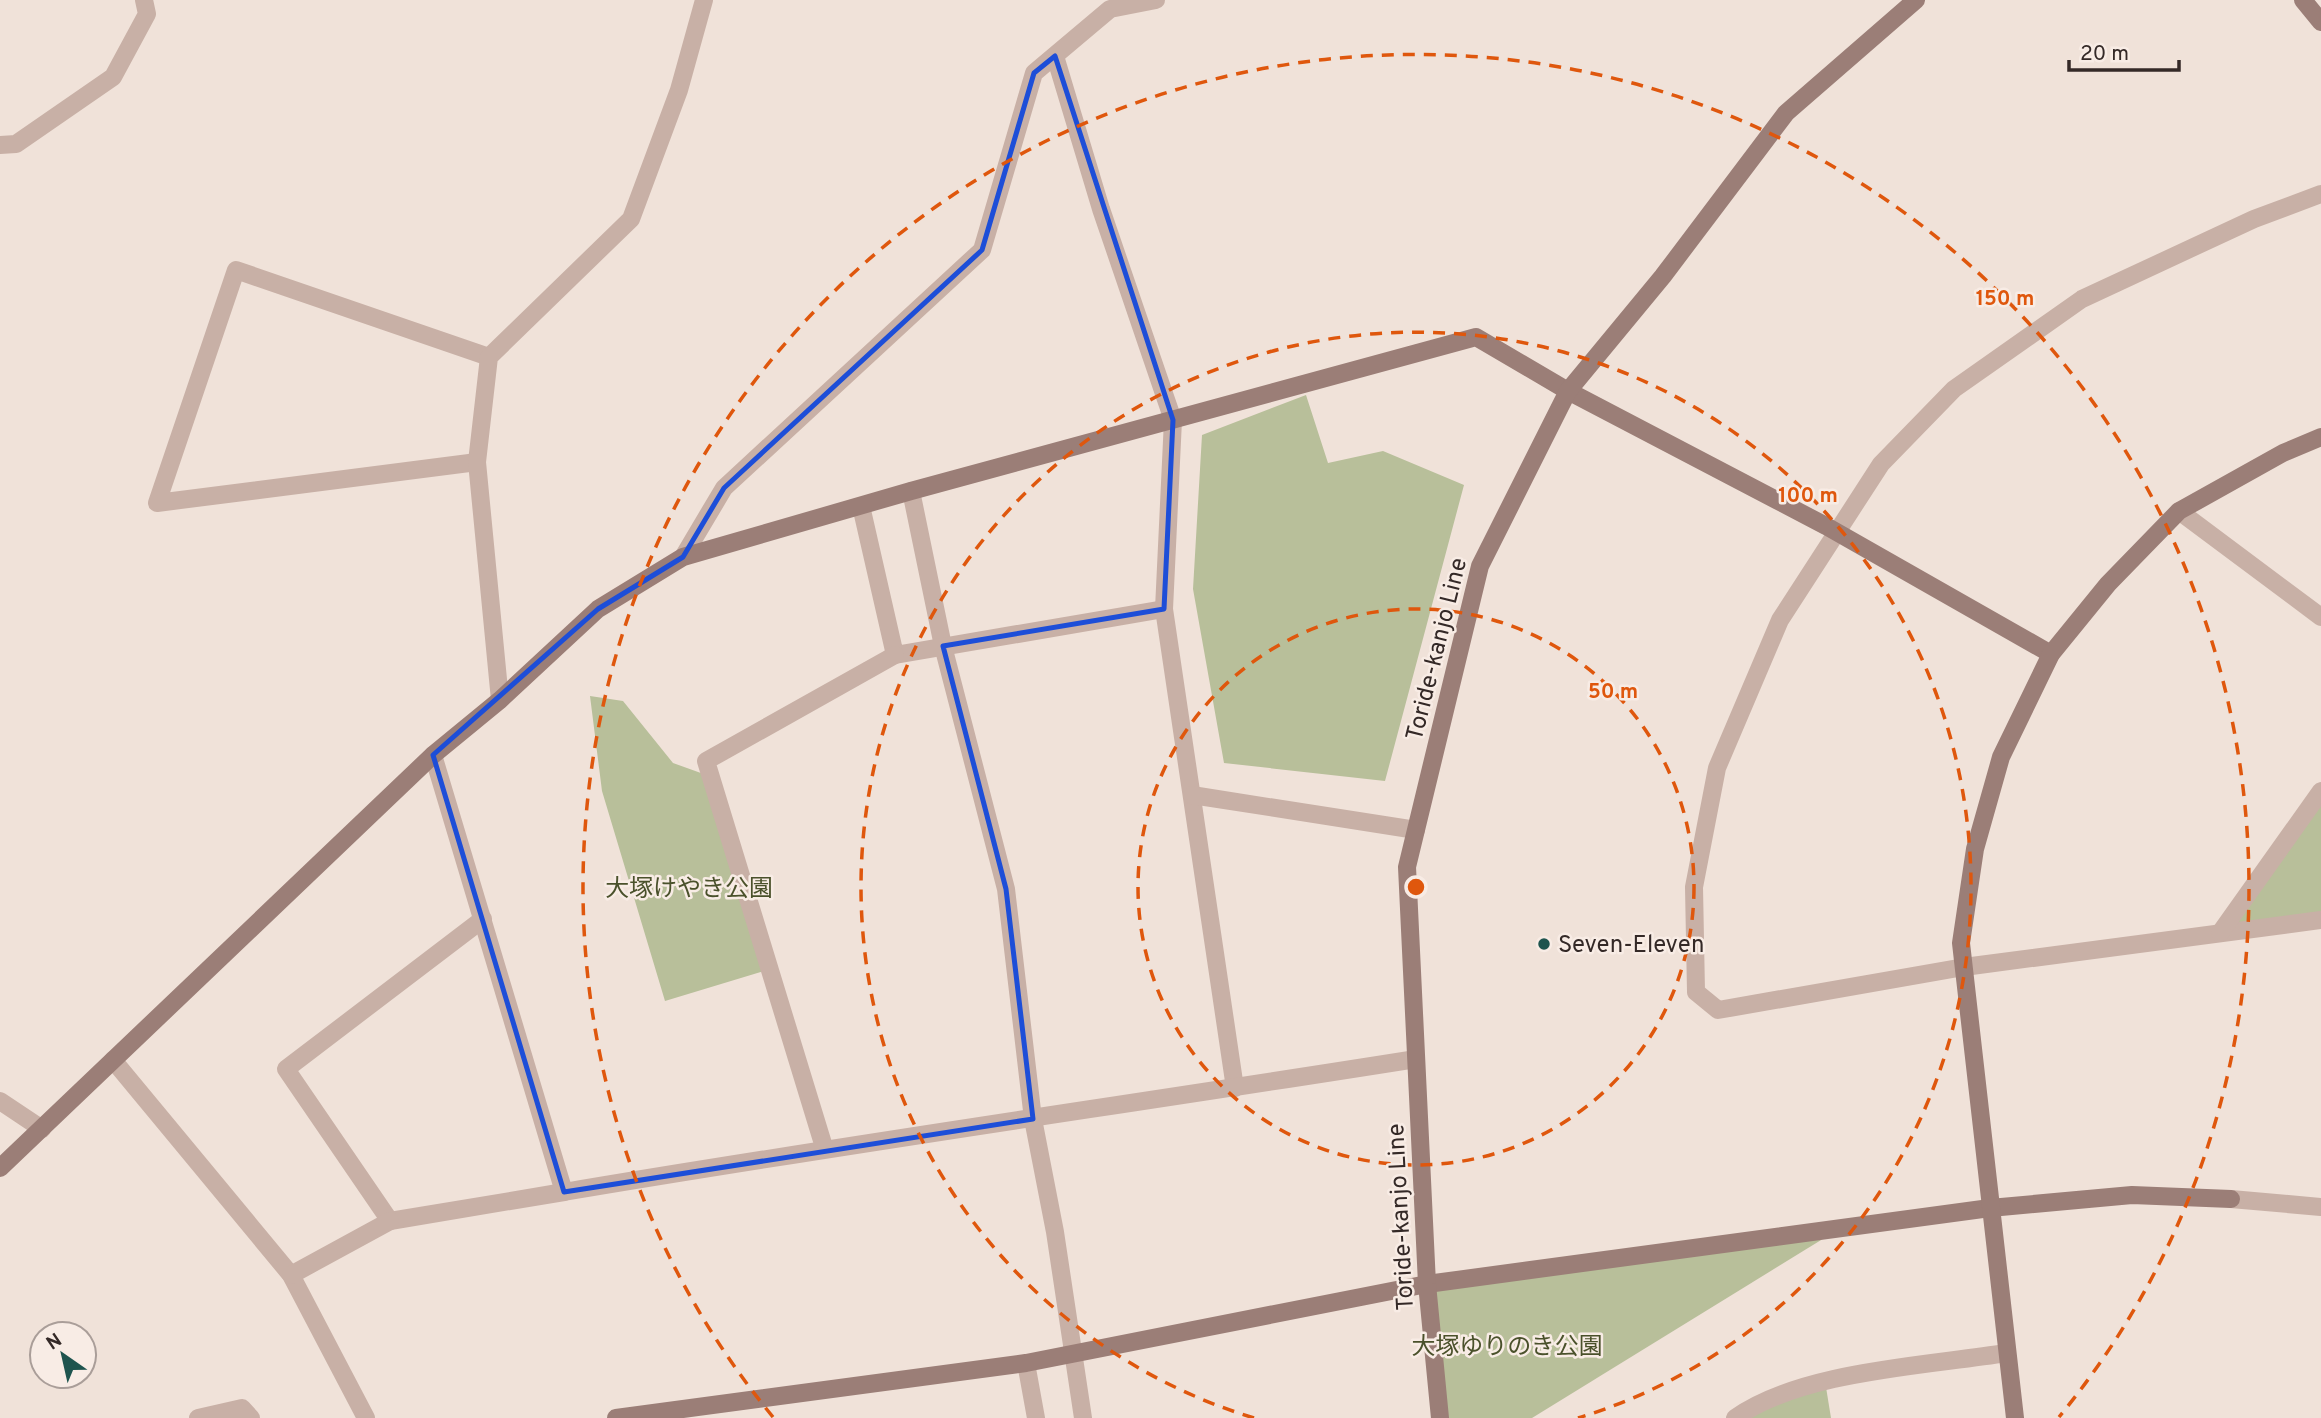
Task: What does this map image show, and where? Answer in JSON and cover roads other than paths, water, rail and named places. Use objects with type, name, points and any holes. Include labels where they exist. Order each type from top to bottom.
[{"type":"street","points":[[0,145],[16,144],[113,77],[147,14],[144,0]]},
{"type":"street","points":[[500,699],[477,462],[489,356],[631,219],[679,90],[704,0]]},
{"type":"street","points":[[683,557],[724,488],[982,250],[1034,73],[1109,4],[1156,0]]},
{"type":"street","name":"Toride-kanjo Line","points":[[1440,1418],[1427,1284],[1407,867],[1480,566],[1569,391],[1663,276],[1786,113],[1916,0]]},
{"type":"street","points":[[2303,0],[2321,22]]},
{"type":"street","points":[[1055,56],[1101,209],[1173,420],[1164,609],[1235,1087]]},
{"type":"street","points":[[2321,194],[2254,219],[2082,299],[1954,389],[1881,464],[1780,620],[1717,768],[1694,887],[1696,992],[1718,1010],[1964,967],[2321,920]]},
{"type":"street","points":[[477,462],[157,503],[236,270],[489,356]]},
{"type":"street","points":[[0,1168],[433,755],[500,699],[598,609],[683,557],[911,491],[1476,337],[1569,391],[2052,654]]},
{"type":"street","points":[[2015,1418],[1961,943],[1975,849],[2001,757],[2052,654],[2108,584],[2179,511],[2283,453],[2321,437]]},
{"type":"street","points":[[911,491],[943,646],[1006,890],[1033,1119],[1055,1233],[1083,1418]]},
{"type":"street","points":[[860,506],[895,655]]},
{"type":"street","points":[[2179,511],[2321,617]]},
{"type":"street","points":[[824,1147],[706,761],[895,655],[1164,609]]},
{"type":"street","points":[[433,755],[564,1192]]},
{"type":"street","points":[[2220,933],[2321,791]]},
{"type":"street","points":[[1192,795],[1416,830]]},
{"type":"street","points":[[390,1221],[286,1069],[483,919]]},
{"type":"street","points":[[291,1275],[390,1221],[824,1147],[1033,1119],[1416,1059]]},
{"type":"street","points":[[113,1060],[291,1275],[366,1418]]},
{"type":"street","points":[[0,1101],[42,1129]]},
{"type":"street","points":[[616,1418],[1026,1363],[1427,1284],[1990,1208],[2132,1195],[2231,1199],[2321,1207]]},
{"type":"street","points":[[1735,1418],[1755,1404],[1825,1381],[2006,1353]]},
{"type":"street","points":[[1026,1363],[1036,1418]]},
{"type":"street","points":[[198,1418],[242,1408],[251,1418]]},
{"type":"place","name":"Seven-Eleven","points":[[1544,944]]},
{"type":"park label","name":"大塚けやき公園","points":[[689,888]]},
{"type":"park label","name":"大塚ゆりのき公園","points":[[1507,1346]]}]
